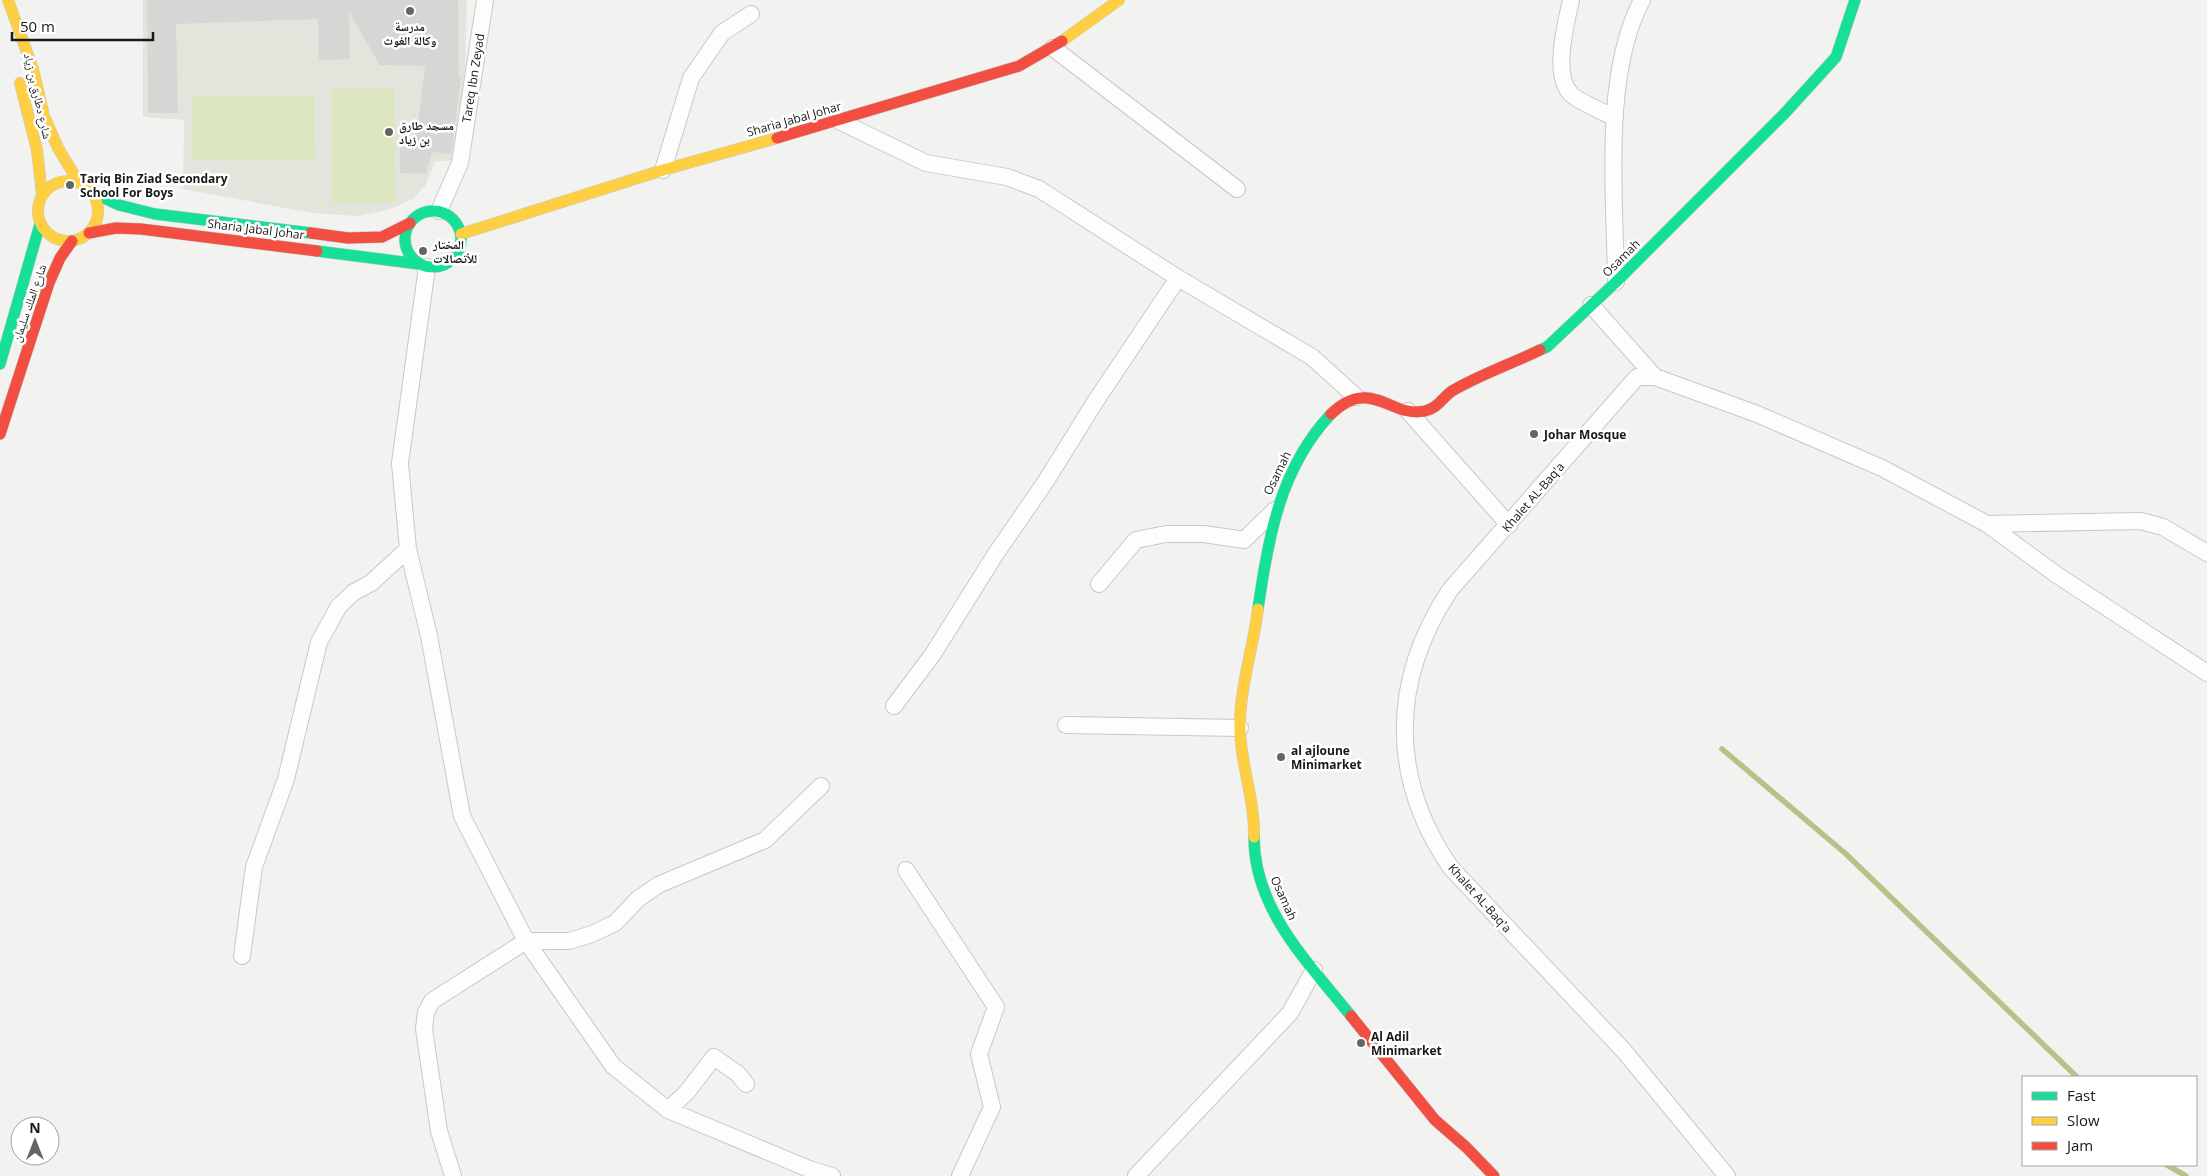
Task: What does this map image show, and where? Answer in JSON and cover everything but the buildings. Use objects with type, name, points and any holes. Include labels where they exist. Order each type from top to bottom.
[{"type":"street","name":"Tareq Ibn Zeyad","points":[[439,211],[460,163],[485,0]]},
{"type":"street","name":"Sharia Jabal Johar","points":[[462,234],[663,170],[840,121],[1019,66],[1053,48],[1119,0]]},
{"type":"street","points":[[1571,0],[1561,56],[1565,82],[1571,94],[1615,118]]},
{"type":"street","points":[[1616,282],[1615,118],[1624,47],[1631,20],[1642,0]]},
{"type":"street","name":"Osamah","points":[[1408,411],[1422,411],[1436,406],[1451,392],[1546,347],[1616,282],[1785,113],[1836,57],[1855,0]]},
{"type":"street","name":"شارع دطارق بن زياد","points":[[8,2],[14,54]]},
{"type":"street","name":"شارع دطارق بن زياد","points":[[8,2],[33,68],[44,116],[58,148],[79,183]]},
{"type":"street","points":[[663,170],[691,78],[722,33],[751,14]]},
{"type":"street","points":[[1053,48],[1237,189]]},
{"type":"street","name":"شارع دطارق بن زياد","points":[[18,71],[37,150],[42,195]]},
{"type":"street","points":[[840,121],[926,163],[1007,177],[1031,186],[1178,278],[1312,357],[1356,397],[1381,399],[1408,411],[1509,524]]},
{"type":"street","points":[[69,181],[79,183],[91,192],[98,206],[98,217],[89,233],[72,241],[53,238],[40,224],[38,210],[42,195],[50,187],[59,182],[69,181]]},
{"type":"street","name":"Sharia Jabal Johar","points":[[91,192],[120,205],[155,214],[348,238],[382,237],[395,232],[410,222]]},
{"type":"street","points":[[439,211],[454,219],[462,234],[462,242],[456,257],[443,266],[423,265],[408,252],[405,245],[406,229],[410,222],[423,212],[439,211]]},
{"type":"street","name":"شارع الملك سليمان","points":[[0,364],[40,224]]},
{"type":"street","name":"Sharia Jabal Johar","points":[[89,233],[116,228],[141,229],[423,265]]},
{"type":"street","name":"شارع الملك سليمان","points":[[0,434],[48,283],[60,258],[72,241]]},
{"type":"street","points":[[423,265],[400,463],[408,549],[429,636],[462,816],[526,941],[613,1066],[668,1110],[809,1169],[832,1176]]},
{"type":"street","points":[[894,706],[934,654],[995,555],[1046,481],[1095,402],[1178,278]]},
{"type":"street","points":[[1591,305],[1655,377],[1757,414],[1882,468],[1987,524],[2057,575],[2207,673]]},
{"type":"street","name":"Khalet AL-Baq'a","points":[[1655,377],[1637,377],[1450,590],[1426,630],[1417,653],[1407,694],[1404,740],[1411,786],[1418,808],[1438,849],[1451,868],[1624,1051],[1727,1176]]},
{"type":"street","name":"Osamah","points":[[1356,397],[1337,408],[1308,443],[1284,485],[1275,510],[1264,555],[1240,728],[1255,818],[1255,855],[1264,893],[1282,928],[1435,1120],[1466,1147],[1494,1176]]},
{"type":"street","points":[[1099,584],[1136,540],[1166,534],[1204,534],[1244,540],[1275,510]]},
{"type":"street","points":[[1987,524],[2141,521],[2163,527],[2207,553]]},
{"type":"street","points":[[242,956],[254,867],[286,779],[319,642],[340,606],[354,592],[371,583],[408,549]]},
{"type":"street","points":[[1066,725],[1240,728]]},
{"type":"street","points":[[453,1176],[439,1131],[424,1029],[426,1012],[436,997],[526,941],[569,941],[604,929],[658,884],[765,840],[821,786]]},
{"type":"street","points":[[906,870],[996,1006],[979,1054],[992,1107],[960,1176]]},
{"type":"street","points":[[1136,1176],[1290,1012],[1314,970]]},
{"type":"street","points":[[668,1110],[687,1092],[714,1057],[738,1074],[746,1084]]},
{"type":"shaded area","points":[[143,0],[467,0],[465,69],[453,161],[435,161],[425,186],[413,199],[388,210],[358,216],[312,213],[183,189],[184,120],[143,117]]},
{"type":"green space","points":[[331,88],[394,88],[395,202],[332,203]]},
{"type":"green space","points":[[314,95],[315,159],[193,160],[193,96]]},
{"type":"waterway","points":[[1722,749],[1846,854],[2076,1076]]},
{"type":"waterway","points":[[2169,1166],[2186,1176]]},
{"type":"traffic: fast","points":[[1540,350],[1547,347],[1616,282],[1785,113],[1836,57],[1855,0]]},
{"type":"traffic: fast","points":[[91,192],[119,205],[155,214],[311,233]]},
{"type":"traffic: fast","points":[[427,211],[439,211],[449,215],[457,223],[461,239],[457,255],[449,263],[439,267],[427,267],[417,263],[409,255],[405,245],[405,233],[409,223],[417,215],[427,211]]},
{"type":"traffic: fast","points":[[0,364],[40,224]]},
{"type":"traffic: fast","points":[[317,251],[419,264]]},
{"type":"traffic: fast","points":[[1258,609],[1266,556],[1279,505],[1299,457],[1331,414]]},
{"type":"traffic: fast","points":[[1254,837],[1256,863],[1263,888],[1273,911],[1301,955],[1351,1016]]},
{"type":"traffic: slow","points":[[8,0],[33,69],[44,116],[58,148],[79,183]]},
{"type":"traffic: slow","points":[[1062,41],[1119,0]]},
{"type":"traffic: slow","points":[[20,83],[37,150],[42,195]]},
{"type":"traffic: slow","points":[[461,234],[663,170],[777,138]]},
{"type":"traffic: slow","points":[[62,181],[74,181],[85,186],[93,194],[98,205],[98,211],[96,223],[85,236],[74,241],[62,241],[51,236],[43,228],[38,217],[38,205],[43,194],[51,186],[62,181]]},
{"type":"traffic: slow","points":[[1254,837],[1254,823],[1241,743],[1240,715],[1258,609]]},
{"type":"traffic: jam","points":[[777,138],[1019,66],[1062,41]]},
{"type":"traffic: jam","points":[[311,233],[348,238],[382,237],[410,223]]},
{"type":"traffic: jam","points":[[89,233],[116,228],[141,229],[317,251]]},
{"type":"traffic: jam","points":[[0,434],[49,283],[60,258],[72,241]]},
{"type":"traffic: jam","points":[[1331,414],[1345,403],[1358,398],[1369,398],[1413,412],[1429,410],[1462,385],[1540,350]]},
{"type":"traffic: jam","points":[[1351,1016],[1435,1120],[1466,1147],[1494,1176]]},
{"type":"place","name":"مدرسة وكالة الغوث","points":[[410,11]]},
{"type":"place","name":"مسجد طارق بن زياد","points":[[389,132]]},
{"type":"place","name":"Tariq Bin Ziad Secondary School For Boys","points":[[70,185]]},
{"type":"place","name":"المختار للأتصالات","points":[[423,251]]},
{"type":"place","name":"Johar Mosque","points":[[1534,434]]},
{"type":"place","name":"al ajloune Minimarket","points":[[1281,757]]},
{"type":"place","name":"Al Adil Minimarket","points":[[1361,1043]]}]
